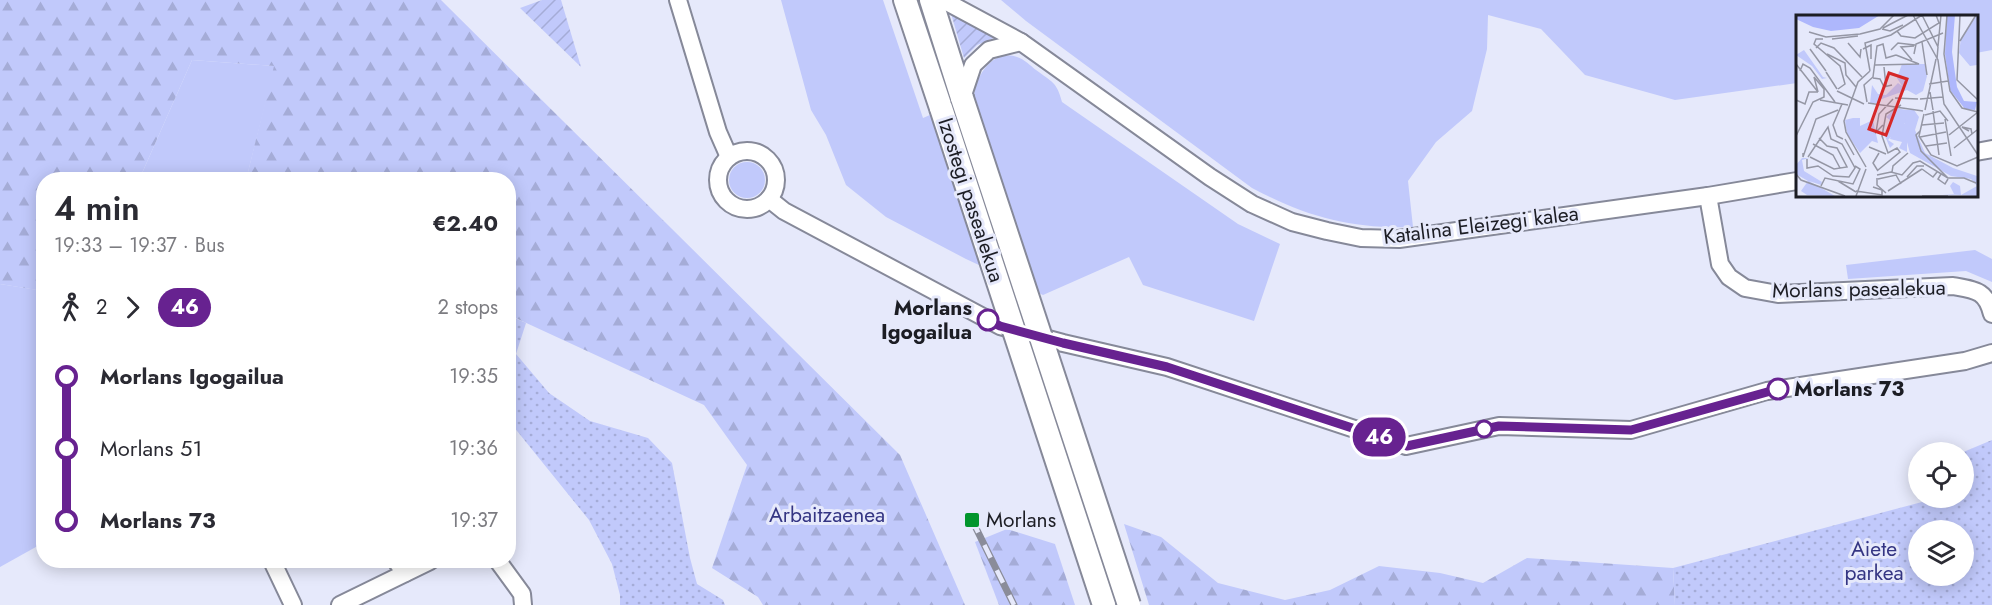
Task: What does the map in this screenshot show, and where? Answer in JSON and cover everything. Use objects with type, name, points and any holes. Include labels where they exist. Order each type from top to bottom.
[{"type":"main road","name":"Izostegi pasealekua","points":[[905,0],[1104,605]]},
{"type":"main road","name":"Izostegi pasealekua","points":[[931,0],[1129,605]]},
{"type":"street","points":[[678,0],[718,132],[729,157]]},
{"type":"street","name":"Katalina Eleizegi kalea","points":[[943,0],[1021,42],[1210,177],[1252,204],[1292,222],[1327,231],[1361,238],[1400,239],[1708,196],[1796,181]]},
{"type":"street","points":[[968,0],[1021,42]]},
{"type":"street","points":[[962,98],[973,65],[989,50],[1021,42]]},
{"type":"street","points":[[1977,152],[1992,149]]},
{"type":"street","points":[[745,150],[755,151],[765,156],[772,164],[777,182],[769,199],[758,207],[748,209],[738,208],[729,203],[719,188],[718,177],[723,162],[745,150]]},
{"type":"street","name":"Morlans pasealekua","points":[[1708,196],[1720,264],[1729,277],[1745,288],[1779,294],[1953,286],[1978,291],[1989,302],[1992,314]]},
{"type":"street","points":[[769,199],[784,211],[1000,326],[1167,367],[1407,446],[1499,426],[1631,430],[1767,391],[1965,361],[1992,353]]},
{"type":"street","points":[[275,568],[293,605]]},
{"type":"street","points":[[340,605],[398,568]]},
{"type":"street","points":[[503,568],[522,594],[523,605]]},
{"type":"green space","name":"Arbaitzaenea","points":[[0,0],[441,0],[900,455],[965,605],[763,605],[758,597],[712,568],[747,465],[704,405],[516,318],[516,172],[248,172],[274,66],[192,60],[143,172],[36,172],[36,290],[0,284]]},
{"type":"green space","points":[[542,0],[561,0],[581,67],[520,8]]},
{"type":"green space","points":[[781,0],[883,0],[923,118],[974,96],[982,73],[987,66],[1000,57],[1017,57],[1025,61],[1053,83],[1062,102],[1238,224],[1280,244],[1254,321],[1143,285],[1129,257],[1043,295],[966,259],[886,217],[846,185],[826,135],[811,110]]},
{"type":"green space","points":[[1001,0],[1992,0],[1992,50],[1977,53],[1977,15],[1796,15],[1796,83],[1675,100],[1585,75],[1541,29],[1488,15],[1487,49],[1472,111],[1436,142],[1408,181],[1413,227],[1390,227],[1349,223],[1310,214],[1252,188],[1026,21]]},
{"type":"green space","points":[[950,10],[996,37],[977,45],[964,58]]},
{"type":"green space","points":[[192,60],[275,66],[248,172],[143,172]]},
{"type":"green space","points":[[747,162],[760,167],[765,180],[760,193],[747,198],[734,193],[729,180],[734,167]]},
{"type":"green space","points":[[1975,250],[1992,259],[1992,282],[1966,271],[1848,279],[1846,265]]},
{"type":"green space","points":[[0,284],[36,290],[36,547],[0,567]]},
{"type":"green space","points":[[516,319],[526,323],[516,354]]},
{"type":"green space","points":[[516,354],[549,393],[590,421],[648,438],[672,463],[697,584],[723,600],[725,605],[620,605],[620,595],[612,564],[589,520],[516,430]]},
{"type":"green space","name":"Aiete parkea","points":[[1992,440],[1992,605],[1675,605],[1673,568],[1908,506],[1908,508],[1974,508],[1974,448]]},
{"type":"green space","points":[[1124,524],[1161,537],[1218,583],[1285,600],[1330,590],[1379,566],[1440,573],[1483,583],[1527,558],[1673,568],[1675,605],[1149,605]]},
{"type":"green space","points":[[1007,529],[1055,544],[1075,605],[999,605],[975,542]]},
{"type":"railway","points":[[972,520],[1014,605]]},
{"type":"bus line","name":"46","points":[[988,320],[1000,326],[1063,343],[1167,367],[1407,446],[1499,426],[1631,430],[1778,389]]},
{"type":"place","name":"Morlans Igogailua","points":[[988,320]]},
{"type":"place","name":"Morlans 73","points":[[1778,389]]},
{"type":"place","name":"Morlans","points":[[972,520]]}]
